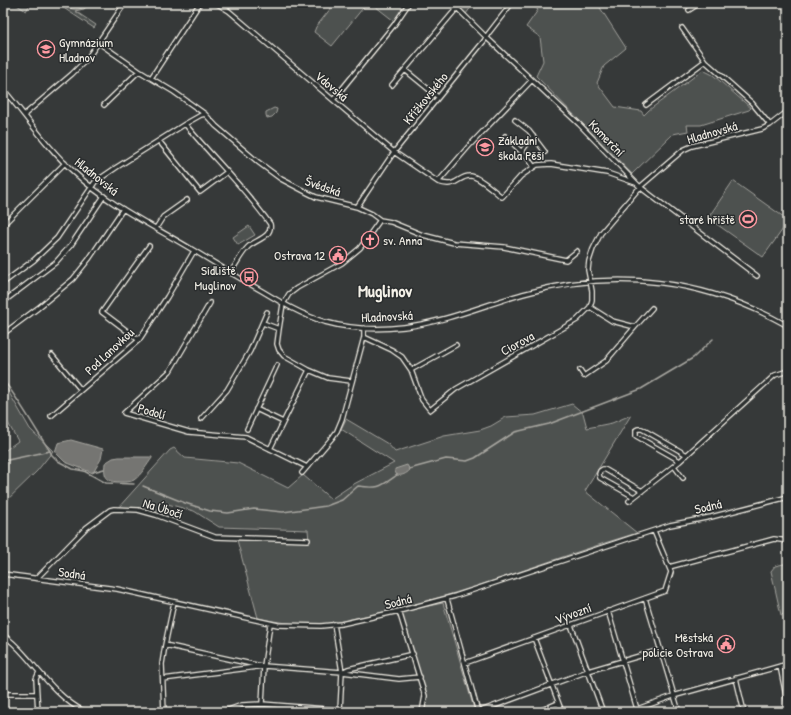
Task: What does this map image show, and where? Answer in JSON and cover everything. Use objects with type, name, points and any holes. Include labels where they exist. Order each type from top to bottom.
[{"type":"street","points":[[24,115],[72,74],[86,59],[99,43],[125,3]]},
{"type":"street","points":[[151,78],[200,3]]},
{"type":"street","name":"Vdovská","points":[[216,3],[229,11],[394,152],[438,182]]},
{"type":"street","points":[[333,100],[394,25],[409,3]]},
{"type":"street","name":"Komerční","points":[[452,3],[486,38],[579,124],[640,187],[757,276]]},
{"type":"street","points":[[690,10],[700,3]]},
{"type":"street","name":"Křížkovského","points":[[357,207],[394,152],[486,38],[511,4]]},
{"type":"street","points":[[392,85],[457,8]]},
{"type":"street","points":[[682,28],[705,61],[752,103],[770,125]]},
{"type":"street","name":"Švédská","points":[[99,43],[205,114],[216,126],[245,151],[281,179],[316,196],[357,207],[372,214],[380,220],[390,222],[423,235],[454,242],[504,247],[566,260],[577,251]]},
{"type":"street","points":[[646,105],[705,61]]},
{"type":"street","points":[[405,70],[438,97]]},
{"type":"street","points":[[104,105],[139,71]]},
{"type":"street","points":[[532,80],[469,146],[438,182],[446,185],[453,184],[470,176],[477,178],[502,197],[521,176],[534,167],[537,165],[551,164],[607,173],[636,183]]},
{"type":"street","name":"Hladnovská","points":[[3,89],[65,163],[92,188],[104,196],[283,304],[325,322],[364,328],[412,326],[526,293],[590,281],[588,270],[589,261],[600,233],[640,187],[683,150],[692,146],[762,128],[770,125],[788,112]]},
{"type":"street","points":[[3,283],[34,260],[57,238],[95,182],[185,124],[205,114]]},
{"type":"street","points":[[515,120],[533,136],[545,152]]},
{"type":"street","points":[[185,124],[250,197],[270,224],[270,231],[247,248],[230,273]]},
{"type":"street","points":[[505,136],[522,151],[534,167]]},
{"type":"street","points":[[522,151],[533,136]]},
{"type":"street","points":[[159,141],[200,192],[227,172]]},
{"type":"street","points":[[3,225],[65,163]]},
{"type":"street","points":[[3,302],[56,262],[71,244],[104,196]]},
{"type":"street","points":[[156,228],[163,217],[187,200]]},
{"type":"street","points":[[3,334],[73,279],[89,259],[123,208]]},
{"type":"street","points":[[352,381],[328,378],[288,360],[284,356],[279,350],[277,344],[283,304],[290,294],[297,288],[342,263],[360,248],[380,220]]},
{"type":"street","points":[[139,340],[102,312],[149,246]]},
{"type":"street","name":"Pod Lanovkou","points":[[51,416],[139,340],[167,298],[194,251]]},
{"type":"street","points":[[635,327],[612,321],[590,307],[592,291],[590,281],[636,280],[668,283],[702,290],[731,298],[788,326]]},
{"type":"street","name":"Podolí","points":[[210,303],[170,371],[124,413],[188,432],[246,437],[307,467]]},
{"type":"street","name":"Ciorova","points":[[411,370],[422,400],[430,410],[456,389],[577,320],[590,307]]},
{"type":"street","points":[[580,370],[584,376],[606,361],[652,308]]},
{"type":"street","points":[[201,419],[227,390],[250,351],[268,312]]},
{"type":"street","points":[[263,322],[279,329]]},
{"type":"street","points":[[302,473],[337,431],[342,419],[364,337],[364,328]]},
{"type":"street","points":[[364,337],[392,350],[402,357],[411,370],[456,345]]},
{"type":"street","points":[[52,355],[81,390]]},
{"type":"street","points":[[247,429],[278,365]]},
{"type":"street","points":[[270,449],[309,370]]},
{"type":"street","points":[[629,501],[687,455],[770,379],[776,375],[788,371]]},
{"type":"street","points":[[256,409],[283,422]]},
{"type":"street","points":[[680,461],[637,437],[635,434],[636,430],[642,429],[687,455]]},
{"type":"street","points":[[674,466],[683,478]]},
{"type":"street","points":[[634,497],[600,478],[600,471],[603,469],[606,470],[642,491]]},
{"type":"street","name":"Sodná","points":[[3,574],[117,589],[278,626],[300,627],[334,624],[399,611],[447,599],[677,524],[788,497]]},
{"type":"street","name":"Na Úbočí","points":[[37,578],[86,528],[110,510],[138,510],[156,515],[215,537],[308,540]]},
{"type":"street","points":[[654,531],[669,567],[774,539],[788,541]]},
{"type":"street","name":"Vývozní","points":[[465,663],[665,591],[670,572],[669,567]]},
{"type":"street","points":[[645,598],[679,712]]},
{"type":"street","points":[[447,599],[478,712],[588,671],[660,650]]},
{"type":"street","points":[[164,712],[162,664],[174,602]]},
{"type":"street","points":[[399,611],[425,696],[422,712]]},
{"type":"street","points":[[608,612],[637,709]]},
{"type":"street","points":[[262,704],[264,666],[270,624]]},
{"type":"street","points":[[334,624],[342,672],[340,710]]},
{"type":"street","points":[[570,625],[603,712]]},
{"type":"street","points":[[3,635],[14,643],[58,693],[69,702],[86,712]]},
{"type":"street","points":[[534,638],[562,712]]},
{"type":"street","points":[[165,645],[264,666],[342,672],[399,679],[420,677]]},
{"type":"street","points":[[342,672],[348,669],[413,654]]},
{"type":"street","points":[[629,712],[673,696],[788,664]]},
{"type":"street","points":[[162,679],[264,666]]},
{"type":"street","points":[[780,666],[788,706]]},
{"type":"street","points":[[38,712],[36,676],[39,672]]},
{"type":"street","points":[[736,678],[744,712]]},
{"type":"street","points":[[3,694],[37,694]]},
{"type":"street","points":[[537,712],[558,703]]},
{"type":"street","points":[[223,712],[242,704],[262,704],[363,712]]},
{"type":"shaded area","points":[[14,3],[31,3],[26,11]]},
{"type":"shaded area","points":[[56,3],[76,9],[91,3],[84,9],[75,11],[96,25],[94,28]]},
{"type":"shaded area","points":[[335,3],[367,3],[332,46],[314,32],[316,27]]},
{"type":"shaded area","points":[[371,3],[406,3],[394,21]]},
{"type":"shaded area","points":[[455,3],[474,3],[466,14]]},
{"type":"shaded area","points":[[530,3],[597,3],[626,48],[604,66],[597,83],[615,107],[641,111],[644,115],[703,70],[713,75],[751,108],[749,110],[701,125],[687,125],[688,131],[673,134],[632,174],[536,76],[543,61],[540,37],[526,27],[538,10]]},
{"type":"shaded area","points":[[274,108],[277,109],[276,113],[272,117],[267,118],[266,112]]},
{"type":"shaded area","name":"staré hřiště","points":[[733,181],[788,220],[763,257],[708,218]]},
{"type":"shaded area","points":[[249,226],[255,235],[238,245],[233,237]]},
{"type":"shaded area","points":[[3,385],[7,389],[30,429],[53,451],[37,471],[3,504],[3,452],[18,441],[3,414]]},
{"type":"shaded area","points":[[572,404],[583,413],[587,428],[612,423],[631,415],[585,491],[637,533],[442,597],[375,614],[318,625],[284,623],[258,618],[237,540],[309,541],[308,530],[219,527],[194,511],[160,502],[156,514],[138,508],[118,508],[170,450],[174,448],[185,458],[238,463],[288,488],[303,475],[331,499],[352,485],[394,463],[341,429],[346,419],[388,444],[395,452],[444,436],[480,430],[491,426],[506,417],[535,415]]},
{"type":"shaded area","points":[[71,440],[103,449],[101,459],[93,473],[65,462],[55,452],[58,443]]},
{"type":"shaded area","points":[[113,458],[152,458],[137,478],[126,482],[117,482],[110,480],[106,476],[105,463]]},
{"type":"shaded area","points":[[407,465],[410,470],[407,473],[397,475],[395,469]]},
{"type":"shaded area","points":[[788,563],[788,613],[781,615],[771,571],[775,566]]},
{"type":"shaded area","points":[[443,603],[475,712],[424,712],[426,696],[425,689],[401,617],[404,611]]},
{"type":"shaded area","points":[[242,706],[260,707],[260,712],[232,712]]},
{"type":"waterway","points":[[409,469],[446,459],[467,461],[475,458],[515,432],[549,424],[641,389],[693,358],[713,339]]},
{"type":"waterway","points":[[3,380],[16,397],[50,451]]},
{"type":"waterway","points":[[3,461],[50,451],[58,461],[73,469],[84,471],[106,483],[134,484]]},
{"type":"waterway","points":[[93,472],[104,469]]},
{"type":"waterway","points":[[143,486],[185,503],[210,511],[228,513],[254,509],[283,512],[326,506],[342,500],[358,486],[379,486],[397,475]]},
{"type":"place","name":"Gymnázium Hladnov","points":[[46,49]]},
{"type":"place","name":"Základní škola Pěší","points":[[485,147]]},
{"type":"place","name":"staré hřiště","points":[[748,219]]},
{"type":"place","name":"sv. Anna","points":[[370,240]]},
{"type":"place","name":"Ostrava 12","points":[[338,255]]},
{"type":"place","name":"Sídliště Muglinov","points":[[249,277]]},
{"type":"place","name":"Městská policie Ostrava","points":[[726,644]]},
{"type":"district","name":"Muglinov","points":[[385,290]]}]
